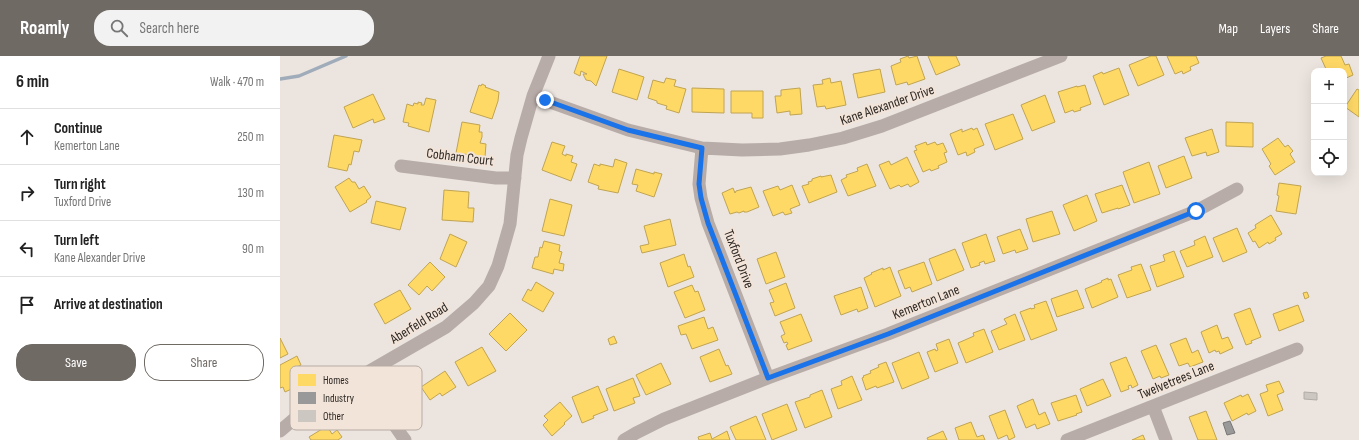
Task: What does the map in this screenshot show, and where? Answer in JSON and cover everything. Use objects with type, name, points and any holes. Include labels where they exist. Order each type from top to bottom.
[{"type":"street","name":"Aberfeld Road","points":[[379,366],[446,327],[474,303],[489,286],[498,266],[510,224],[520,138],[533,96],[549,56]]},
{"type":"street","name":"Kane Alexander Drive","points":[[533,96],[628,130],[702,148],[742,150],[780,149],[843,138],[882,126],[1061,56]]},
{"type":"street","name":"Tuxford Drive","points":[[702,148],[699,184],[706,217],[768,378]]},
{"type":"street","name":"Cobham Court","points":[[401,166],[496,178],[515,178]]},
{"type":"street","name":"Kemerton Lane","points":[[624,440],[664,419],[768,378],[888,334],[1196,211],[1237,189]]},
{"type":"street","name":"Twelvetrees Lane","points":[[1067,440],[1297,349]]},
{"type":"street","points":[[1153,406],[1166,440]]},
{"type":"street","name":"Aberfeld Road","points":[[280,431],[290,422]]},
{"type":"street","points":[[397,430],[404,440]]},
{"type":"street","points":[[280,436],[283,440]]},
{"type":"building: Homes","points":[[580,56],[607,56],[596,86],[591,81],[586,80],[583,74],[587,74],[581,71],[580,76],[574,73]]},
{"type":"building: Homes","points":[[908,56],[909,58],[917,56],[925,79],[908,85],[907,82],[896,85],[891,66],[901,62],[900,59]]},
{"type":"building: Homes","points":[[928,56],[956,56],[960,65],[936,75]]},
{"type":"building: Homes","points":[[1151,56],[1156,56],[1164,75],[1138,86],[1129,65]]},
{"type":"building: Homes","points":[[1167,56],[1196,56],[1199,63],[1190,67],[1191,70],[1183,74],[1182,71],[1175,74]]},
{"type":"building: Homes","points":[[1326,56],[1341,56],[1345,65],[1349,64],[1353,75],[1347,78],[1347,68],[1326,68],[1321,58]]},
{"type":"building: Homes","points":[[1119,68],[1129,95],[1104,105],[1093,76]]},
{"type":"building: Homes","points":[[619,69],[644,77],[637,100],[612,92]]},
{"type":"building: Homes","points":[[880,69],[885,92],[858,98],[853,74]]},
{"type":"building: Homes","points":[[666,78],[676,80],[674,86],[686,89],[679,113],[666,109],[667,106],[648,98],[653,80],[664,83]]},
{"type":"building: Homes","points":[[830,78],[831,83],[841,81],[846,105],[826,109],[825,106],[817,107],[813,85],[823,84],[822,80]]},
{"type":"building: Homes","points":[[482,84],[486,86],[485,87],[499,92],[498,101],[492,119],[470,112],[479,85],[481,86]]},
{"type":"building: Homes","points":[[1085,85],[1091,104],[1080,108],[1081,110],[1074,112],[1073,110],[1065,113],[1058,92]]},
{"type":"building: Homes","points":[[692,88],[724,89],[724,113],[692,112]]},
{"type":"building: Homes","points":[[800,88],[802,114],[790,115],[790,111],[777,113],[775,96],[781,96],[781,90]]},
{"type":"building: Homes","points":[[1357,89],[1359,90],[1359,117],[1347,108],[1347,104]]},
{"type":"building: Homes","points":[[731,91],[763,91],[763,118],[752,118],[752,113],[731,113]]},
{"type":"building: Homes","points":[[373,94],[385,119],[374,123],[373,119],[353,128],[344,107]]},
{"type":"building: Homes","points":[[1045,95],[1055,122],[1032,131],[1021,105]]},
{"type":"building: Homes","points":[[426,98],[436,100],[429,132],[408,126],[409,123],[403,122],[407,104],[413,106],[414,103],[418,104],[418,102],[422,103],[421,105],[424,105]]},
{"type":"building: Homes","points":[[1013,114],[1023,139],[995,150],[985,124]]},
{"type":"building: Homes","points":[[462,122],[480,125],[479,132],[482,132],[482,137],[480,143],[486,144],[485,157],[456,153]]},
{"type":"building: Homes","points":[[1226,122],[1253,123],[1253,147],[1226,146]]},
{"type":"building: Homes","points":[[972,128],[973,130],[977,128],[984,145],[974,149],[975,152],[967,156],[966,152],[958,155],[950,134],[962,129],[962,132]]},
{"type":"building: Homes","points":[[1212,129],[1219,152],[1207,156],[1206,152],[1192,156],[1185,138]]},
{"type":"building: Homes","points":[[334,135],[362,140],[359,152],[354,151],[351,165],[349,164],[347,171],[328,167]]},
{"type":"building: Homes","points":[[1278,138],[1285,147],[1288,145],[1293,151],[1290,154],[1295,162],[1275,175],[1269,166],[1271,164],[1262,149]]},
{"type":"building: Homes","points":[[552,142],[565,146],[562,154],[566,156],[566,154],[573,156],[571,162],[577,164],[571,181],[542,170]]},
{"type":"building: Homes","points":[[926,142],[927,145],[935,142],[937,145],[943,143],[947,152],[944,153],[947,162],[938,166],[939,168],[931,171],[930,169],[923,172],[914,151],[917,150],[915,146]]},
{"type":"building: Homes","points":[[1184,156],[1192,178],[1166,188],[1158,166]]},
{"type":"building: Homes","points":[[907,157],[919,182],[910,187],[908,184],[901,187],[899,185],[890,189],[879,165],[889,161],[891,165]]},
{"type":"building: Homes","points":[[615,159],[627,163],[618,193],[598,189],[599,186],[588,182],[594,164],[613,167]]},
{"type":"building: Homes","points":[[1149,162],[1160,194],[1134,203],[1123,172]]},
{"type":"building: Homes","points":[[867,164],[876,186],[848,196],[841,180],[847,177],[846,175],[858,171],[857,168]]},
{"type":"building: Homes","points":[[636,169],[654,174],[654,172],[662,174],[654,197],[636,191],[638,185],[632,184]]},
{"type":"building: Homes","points":[[831,175],[837,192],[809,203],[802,186],[809,184],[808,182],[812,181],[812,179]]},
{"type":"building: Homes","points":[[349,178],[352,182],[355,182],[359,189],[364,186],[371,197],[366,201],[367,202],[350,212],[335,187]]},
{"type":"building: Homes","points":[[1279,183],[1301,186],[1296,214],[1276,211],[1279,196],[1277,195]]},
{"type":"building: Homes","points":[[792,185],[800,205],[790,209],[792,213],[785,215],[783,212],[773,216],[763,191],[778,186],[780,190]]},
{"type":"building: Homes","points":[[1122,185],[1130,205],[1102,213],[1095,194]]},
{"type":"building: Homes","points":[[751,187],[759,207],[747,212],[744,211],[730,214],[722,193],[733,188],[735,193],[736,191]]},
{"type":"building: Homes","points":[[444,190],[469,192],[468,208],[474,208],[473,222],[442,220]]},
{"type":"building: Homes","points":[[1087,195],[1097,221],[1074,231],[1063,205]]},
{"type":"building: Homes","points":[[550,199],[572,205],[564,236],[542,231]]},
{"type":"building: Homes","points":[[376,201],[406,208],[400,230],[371,223]]},
{"type":"building: Homes","points":[[1052,211],[1060,234],[1033,242],[1026,219]]},
{"type":"building: Homes","points":[[1271,215],[1282,234],[1275,238],[1276,240],[1269,244],[1268,242],[1259,248],[1255,241],[1253,242],[1248,233],[1256,228],[1255,225]]},
{"type":"building: Homes","points":[[670,219],[676,245],[642,253],[640,246],[649,244],[644,226]]},
{"type":"building: Homes","points":[[1237,228],[1247,252],[1223,262],[1213,238]]},
{"type":"building: Homes","points":[[1020,229],[1028,249],[1016,253],[1015,250],[1003,254],[997,237]]},
{"type":"building: Homes","points":[[450,234],[467,242],[456,267],[440,259]]},
{"type":"building: Homes","points":[[986,234],[995,261],[985,264],[984,261],[979,263],[980,265],[971,268],[962,243]]},
{"type":"building: Homes","points":[[1205,236],[1213,257],[1187,267],[1180,251],[1195,245],[1194,241]]},
{"type":"building: Homes","points":[[544,241],[560,245],[559,251],[562,252],[559,263],[564,264],[563,271],[554,269],[553,274],[532,268],[535,257],[538,257],[540,247],[542,248]]},
{"type":"building: Homes","points":[[955,249],[964,270],[937,281],[929,259]]},
{"type":"building: Homes","points":[[1174,251],[1184,277],[1157,287],[1150,266],[1165,261],[1163,255]]},
{"type":"building: Homes","points":[[776,252],[785,277],[766,284],[757,259]]},
{"type":"building: Homes","points":[[684,254],[688,267],[690,266],[694,277],[668,287],[660,263]]},
{"type":"building: Homes","points":[[430,262],[445,277],[432,291],[427,286],[419,295],[408,285]]},
{"type":"building: Homes","points":[[924,262],[932,284],[912,292],[910,287],[905,289],[898,271]]},
{"type":"building: Homes","points":[[1141,264],[1151,290],[1127,298],[1118,275],[1132,270],[1131,267]]},
{"type":"building: Homes","points":[[890,267],[901,296],[875,307],[864,278],[872,274],[871,273]]},
{"type":"building: Homes","points":[[1108,278],[1108,280],[1111,279],[1118,297],[1092,308],[1085,289]]},
{"type":"building: Homes","points":[[536,282],[554,293],[543,312],[522,300],[528,289],[531,291]]},
{"type":"building: Homes","points":[[786,283],[795,308],[775,316],[770,303],[774,302],[769,290]]},
{"type":"building: Homes","points":[[692,285],[695,292],[698,291],[705,310],[685,318],[674,292]]},
{"type":"building: Homes","points":[[861,287],[868,308],[858,312],[857,309],[841,315],[834,296]]},
{"type":"building: Homes","points":[[400,290],[411,309],[385,324],[374,304]]},
{"type":"building: Homes","points":[[1077,290],[1084,308],[1057,317],[1051,299]]},
{"type":"building: Homes","points":[[1307,292],[1309,297],[1305,299],[1303,293]]},
{"type":"building: Homes","points":[[1046,301],[1057,330],[1031,340],[1020,312],[1035,308],[1034,305]]},
{"type":"building: Homes","points":[[1298,305],[1304,321],[1279,331],[1273,314]]},
{"type":"building: Homes","points":[[1250,308],[1261,337],[1246,345],[1234,314]]},
{"type":"building: Homes","points":[[510,313],[527,330],[506,351],[489,334]]},
{"type":"building: Homes","points":[[801,314],[812,341],[788,350],[786,345],[788,344],[787,342],[784,343],[781,336],[785,334],[780,322]]},
{"type":"building: Homes","points":[[1015,314],[1025,340],[999,350],[991,331],[1007,324],[1004,319]]},
{"type":"building: Homes","points":[[704,317],[708,329],[713,327],[718,340],[692,349],[686,334],[681,335],[678,326]]},
{"type":"building: Homes","points":[[1217,325],[1222,339],[1228,337],[1233,348],[1220,354],[1219,351],[1216,352],[1215,350],[1209,353],[1201,332]]},
{"type":"building: Homes","points":[[984,329],[993,352],[966,363],[958,343],[974,336],[973,333]]},
{"type":"building: Homes","points":[[614,336],[617,343],[610,345],[608,339]]},
{"type":"building: Homes","points":[[280,338],[288,354],[280,358]]},
{"type":"building: Homes","points":[[1186,338],[1192,353],[1198,350],[1203,362],[1190,367],[1188,363],[1179,366],[1170,344]]},
{"type":"building: Homes","points":[[949,339],[958,363],[935,372],[927,352],[935,349],[936,351],[938,350],[936,344]]},
{"type":"building: Homes","points":[[1156,345],[1169,375],[1161,378],[1160,376],[1153,379],[1141,351]]},
{"type":"building: Homes","points":[[482,347],[496,371],[468,386],[455,362]]},
{"type":"building: Homes","points":[[719,349],[726,366],[728,365],[732,374],[710,382],[700,357]]},
{"type":"building: Homes","points":[[919,352],[929,378],[902,389],[892,363]]},
{"type":"building: Homes","points":[[297,356],[301,365],[290,366],[290,390],[285,392],[283,387],[280,388],[280,365]]},
{"type":"building: Homes","points":[[1126,357],[1138,385],[1132,388],[1131,385],[1128,386],[1129,389],[1121,392],[1110,363]]},
{"type":"building: Homes","points":[[886,362],[894,382],[866,390],[862,378],[864,377],[863,376],[871,373],[870,371],[879,367],[878,365]]},
{"type":"building: Homes","points":[[661,363],[671,384],[646,395],[636,375]]},
{"type":"building: Homes","points":[[445,371],[456,387],[442,396],[440,393],[430,400],[422,386]]},
{"type":"building: Homes","points":[[852,376],[862,400],[838,409],[831,389],[842,385],[841,381]]},
{"type":"building: Homes","points":[[633,378],[640,396],[633,398],[635,403],[614,411],[606,389]]},
{"type":"building: Homes","points":[[1103,379],[1111,396],[1087,406],[1080,389]]},
{"type":"building: Homes","points":[[1279,381],[1284,392],[1277,395],[1283,410],[1268,416],[1260,394],[1268,391],[1266,385]]},
{"type":"building: Homes","points":[[598,386],[608,410],[593,416],[594,418],[582,423],[572,397]]},
{"type":"building: Homes","points":[[822,390],[832,417],[805,428],[795,402],[810,397],[810,395]]},
{"type":"building: Homes","points":[[1248,394],[1256,411],[1248,415],[1247,413],[1232,421],[1224,403],[1241,395],[1242,397]]},
{"type":"building: Homes","points":[[1076,395],[1082,412],[1058,421],[1051,403]]},
{"type":"building: Homes","points":[[1033,399],[1039,415],[1045,412],[1050,424],[1037,429],[1035,424],[1026,428],[1017,406]]},
{"type":"building: Homes","points":[[560,402],[572,416],[552,436],[543,425],[548,420],[544,416]]},
{"type":"building: Homes","points":[[787,404],[797,430],[772,440],[762,414]]},
{"type":"building: Homes","points":[[1005,410],[1015,437],[1009,440],[1007,435],[998,439],[989,416]]},
{"type":"building: Homes","points":[[1206,411],[1217,440],[1198,440],[1189,417]]},
{"type":"building: Homes","points":[[756,416],[766,440],[736,440],[730,427]]},
{"type":"building: Homes","points":[[971,422],[977,437],[983,435],[985,440],[959,440],[955,428]]},
{"type":"building: Homes","points":[[320,430],[330,430],[332,434],[337,430],[342,437],[338,440],[311,440],[309,437]]},
{"type":"building: Homes","points":[[727,431],[730,440],[699,440],[698,437],[710,433],[712,439]]},
{"type":"building: Homes","points":[[943,431],[947,440],[928,440],[927,438]]},
{"type":"building: Homes","points":[[1143,435],[1145,440],[1132,440]]},
{"type":"building: Industry","points":[[1230,421],[1235,433],[1227,435],[1223,423]]},
{"type":"building: Other","points":[[1304,392],[1317,393],[1317,400],[1304,399]]},
{"type":"waterway","points":[[280,79],[299,76],[346,56]]},
{"type":"route","points":[[545,100],[628,130],[702,148],[699,184],[708,223],[768,378],[888,334],[1196,211]]}]
